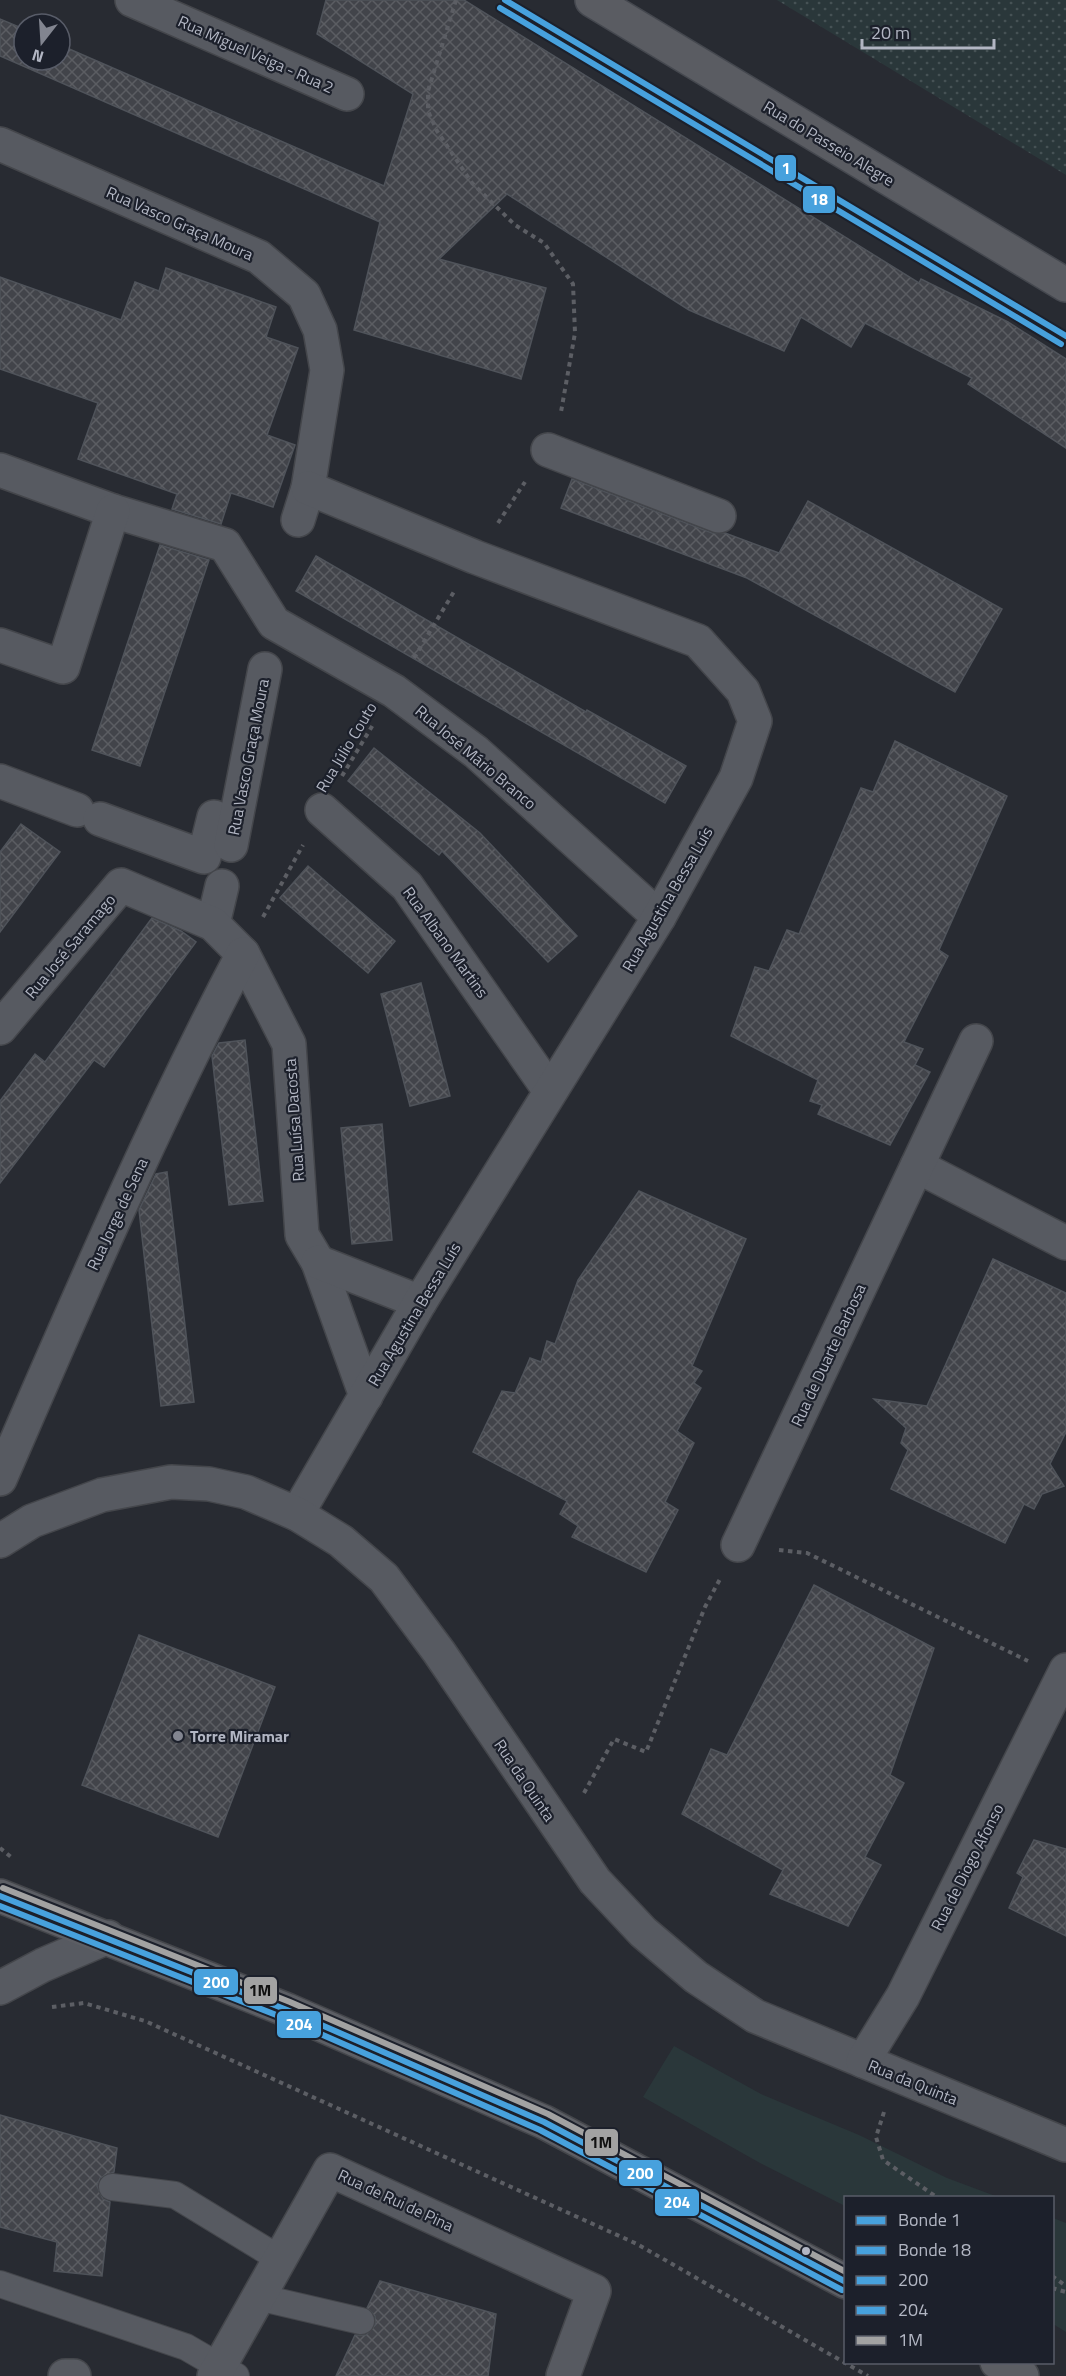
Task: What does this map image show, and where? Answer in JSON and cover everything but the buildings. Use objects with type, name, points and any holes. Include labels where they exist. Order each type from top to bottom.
[{"type":"main road","name":"Rua do Passeio Alegre","points":[[592,0],[1066,285]]},
{"type":"main road","points":[[0,1896],[287,2010],[544,2122],[844,2281]]},
{"type":"main road","points":[[1001,2364],[1022,2376]]},
{"type":"street","name":"Rua Miguel Veiga - Rua 2","points":[[132,0],[347,94]]},
{"type":"street","name":"Rua Vasco Graça Moura","points":[[0,144],[259,257],[304,295],[320,330],[327,370],[308,488],[298,520]]},
{"type":"street","points":[[548,450],[719,516]]},
{"type":"street","points":[[0,470],[113,511],[225,545],[271,636]]},
{"type":"street","name":"Rua Agustina Bessa Luís","points":[[297,1514],[420,1302],[659,917],[736,778],[755,721],[743,691],[699,641],[475,557],[308,488]]},
{"type":"street","points":[[0,645],[63,667],[113,511]]},
{"type":"street","name":"Rua Vasco Graça Moura","points":[[0,781],[204,856],[214,818],[233,835],[271,636]]},
{"type":"street","name":"Rua José Mário Branco","points":[[271,636],[394,690],[476,752],[659,917]]},
{"type":"street","name":"Rua Albano Martins","points":[[322,810],[407,886],[550,1091]]},
{"type":"street","name":"Rua José Saramago","points":[[1,1025],[121,885],[213,924]]},
{"type":"street","points":[[213,924],[222,886]]},
{"type":"street","name":"Rua Luísa Dacosta","points":[[213,924],[243,954],[289,1044],[302,1235],[318,1262],[366,1396]]},
{"type":"street","name":"Rua Jorge de Sena","points":[[0,1479],[87,1279],[210,1015],[243,954]]},
{"type":"street","name":"Rua de Duarte Barbosa","points":[[738,1545],[976,1041]]},
{"type":"street","points":[[917,1166],[1066,1243]]},
{"type":"street","points":[[318,1262],[420,1302]]},
{"type":"street","name":"Rua da Quinta","points":[[0,1541],[32,1521],[102,1495],[171,1482],[209,1484],[246,1492],[297,1514],[341,1541],[384,1578],[439,1652],[561,1833],[611,1898],[643,1932],[696,1977],[755,2016],[1066,2145]]},
{"type":"street","name":"Rua de Diogo Afonso","points":[[863,2061],[903,1996],[1064,1674]]},
{"type":"street","points":[[0,1988],[43,1965],[108,1937]]},
{"type":"street","name":"Rua de Rui de Pina","points":[[223,2372],[258,2297],[330,2170],[594,2291],[563,2376]]},
{"type":"street","points":[[66,2376],[74,2376]]},
{"type":"lane","points":[[112,2187],[175,2195],[280,2259]]},
{"type":"lane","points":[[0,2284],[186,2347],[223,2372]]},
{"type":"lane","points":[[258,2297],[361,2321]]},
{"type":"path","name":"Rua Júlio Couto","points":[[243,954],[322,810],[394,690],[475,557],[548,450],[558,429],[575,333],[573,284],[544,243],[515,225],[472,183],[432,121],[428,111],[428,91],[456,0]]},
{"type":"path","points":[[561,1833],[614,1739],[646,1752],[705,1607],[738,1545],[807,1553],[1064,1674]]},
{"type":"path","points":[[49,2007],[84,2003],[145,2021],[637,2244],[844,2362]]},
{"type":"path","points":[[896,2074],[876,2137],[883,2160],[935,2196]]},
{"type":"path","points":[[1054,2277],[1066,2286]]},
{"type":"path","points":[[847,2364],[868,2376]]},
{"type":"shaded area","points":[[777,0],[1066,0],[1066,175]]},
{"type":"shaded area","points":[[674,2046],[761,2094],[859,2135],[947,2178],[995,2196],[844,2196],[844,2205],[760,2163],[643,2097]]},
{"type":"shaded area","points":[[1054,2218],[1066,2223],[1066,2332],[1054,2325]]},
{"type":"tram line","name":"1","points":[[505,0],[1066,336]]},
{"type":"tram line","name":"18","points":[[500,8],[1061,344]]},
{"type":"transit line","name":"1M","points":[[3,1888],[290,2002],[548,2114],[844,2271]]},
{"type":"transit line","name":"200","points":[[0,1896],[287,2010],[544,2122],[844,2281]]},
{"type":"transit line","name":"204","points":[[0,1906],[284,2018],[540,2130],[842,2290]]},
{"type":"place","name":"Torre Miramar","points":[[178,1736]]}]
